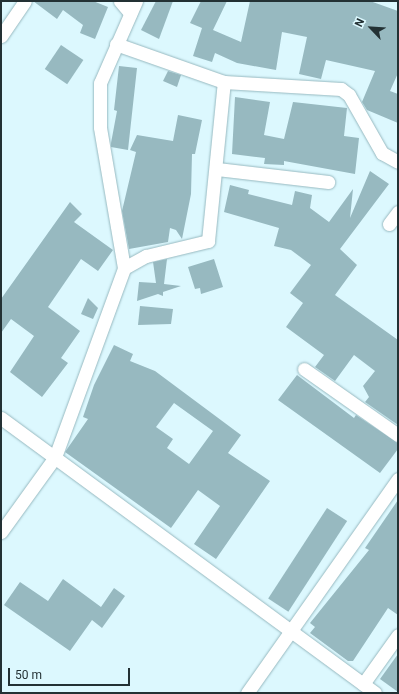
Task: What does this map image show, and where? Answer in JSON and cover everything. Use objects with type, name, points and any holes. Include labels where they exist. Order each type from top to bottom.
[{"type":"street","points":[[1,36],[25,1]]},
{"type":"street","points":[[1,532],[55,457],[124,268],[100,127],[100,83],[133,7],[120,1]]},
{"type":"street","points":[[116,44],[224,82],[341,89],[349,95],[382,153],[398,162]]},
{"type":"street","points":[[124,268],[146,256],[208,241],[224,82]]},
{"type":"street","points":[[216,169],[328,182]]},
{"type":"street","points":[[389,224],[398,212]]},
{"type":"street","points":[[304,369],[398,435]]},
{"type":"street","points":[[1,418],[375,693]]},
{"type":"street","points":[[247,693],[397,482]]},
{"type":"street","points":[[363,684],[398,635]]},
{"type":"building","points":[[33,1],[93,1],[108,7],[95,39],[80,33],[83,25],[63,10],[57,19]]},
{"type":"building","points":[[156,1],[173,1],[159,39],[141,30]]},
{"type":"building","points":[[201,1],[227,1],[213,30],[241,42],[250,1],[370,1],[398,11],[398,73],[390,91],[398,94],[398,123],[367,110],[362,102],[375,71],[326,60],[321,79],[299,74],[307,37],[282,32],[276,70],[237,63],[215,53],[212,62],[193,56],[202,28],[190,23]]},
{"type":"building","points":[[61,45],[83,60],[67,84],[45,69]]},
{"type":"building","points":[[119,66],[137,68],[128,150],[111,147],[117,111],[114,110]]},
{"type":"building","points":[[168,71],[181,75],[177,87],[163,81]]},
{"type":"building","points":[[235,97],[270,102],[264,135],[284,139],[293,102],[347,108],[344,136],[359,138],[355,174],[284,161],[284,165],[264,164],[265,158],[232,154]]},
{"type":"building","points":[[178,115],[202,120],[195,154],[192,154],[191,194],[182,239],[176,230],[170,228],[168,242],[129,249],[122,211],[136,152],[130,150],[137,135],[173,141]]},
{"type":"building","points":[[370,171],[389,184],[340,249],[357,265],[335,295],[398,340],[398,425],[365,402],[369,397],[363,386],[375,371],[354,355],[335,381],[315,367],[324,355],[286,327],[303,303],[290,293],[311,265],[291,250],[274,246],[279,228],[224,212],[230,185],[249,190],[248,194],[292,205],[295,191],[312,195],[310,208],[329,222],[353,189],[350,218]]},
{"type":"building","points":[[70,202],[82,214],[74,222],[113,250],[98,271],[81,259],[48,307],[80,331],[61,358],[68,363],[42,397],[10,372],[34,336],[11,319],[1,333],[1,299]]},
{"type":"building","points":[[167,259],[164,284],[181,286],[163,292],[163,296],[158,294],[137,301],[139,282],[156,283],[153,262]]},
{"type":"building","points":[[214,259],[223,287],[201,294],[200,288],[195,289],[188,267]]},
{"type":"building","points":[[88,298],[98,308],[93,319],[81,314]]},
{"type":"building","points":[[140,306],[173,309],[171,324],[138,325]]},
{"type":"building","points":[[114,345],[133,354],[130,361],[155,371],[241,435],[228,453],[270,481],[216,559],[194,544],[220,506],[198,490],[171,528],[65,452],[88,419],[83,417],[94,385]],"holes":[[[174,403],[213,431],[189,464],[167,448],[173,439],[156,427]]]},
{"type":"building","points":[[297,375],[354,418],[356,415],[398,443],[398,449],[380,473],[278,400]]},
{"type":"building","points":[[398,500],[398,615],[388,608],[353,661],[348,661],[310,633],[315,627],[310,623],[369,550],[365,548]]},
{"type":"building","points":[[327,508],[347,521],[288,612],[268,599]]},
{"type":"building","points":[[63,579],[101,607],[114,588],[125,596],[102,628],[92,620],[70,651],[4,605],[20,582],[48,601]]},
{"type":"building","points":[[398,654],[398,692],[380,679]]}]
